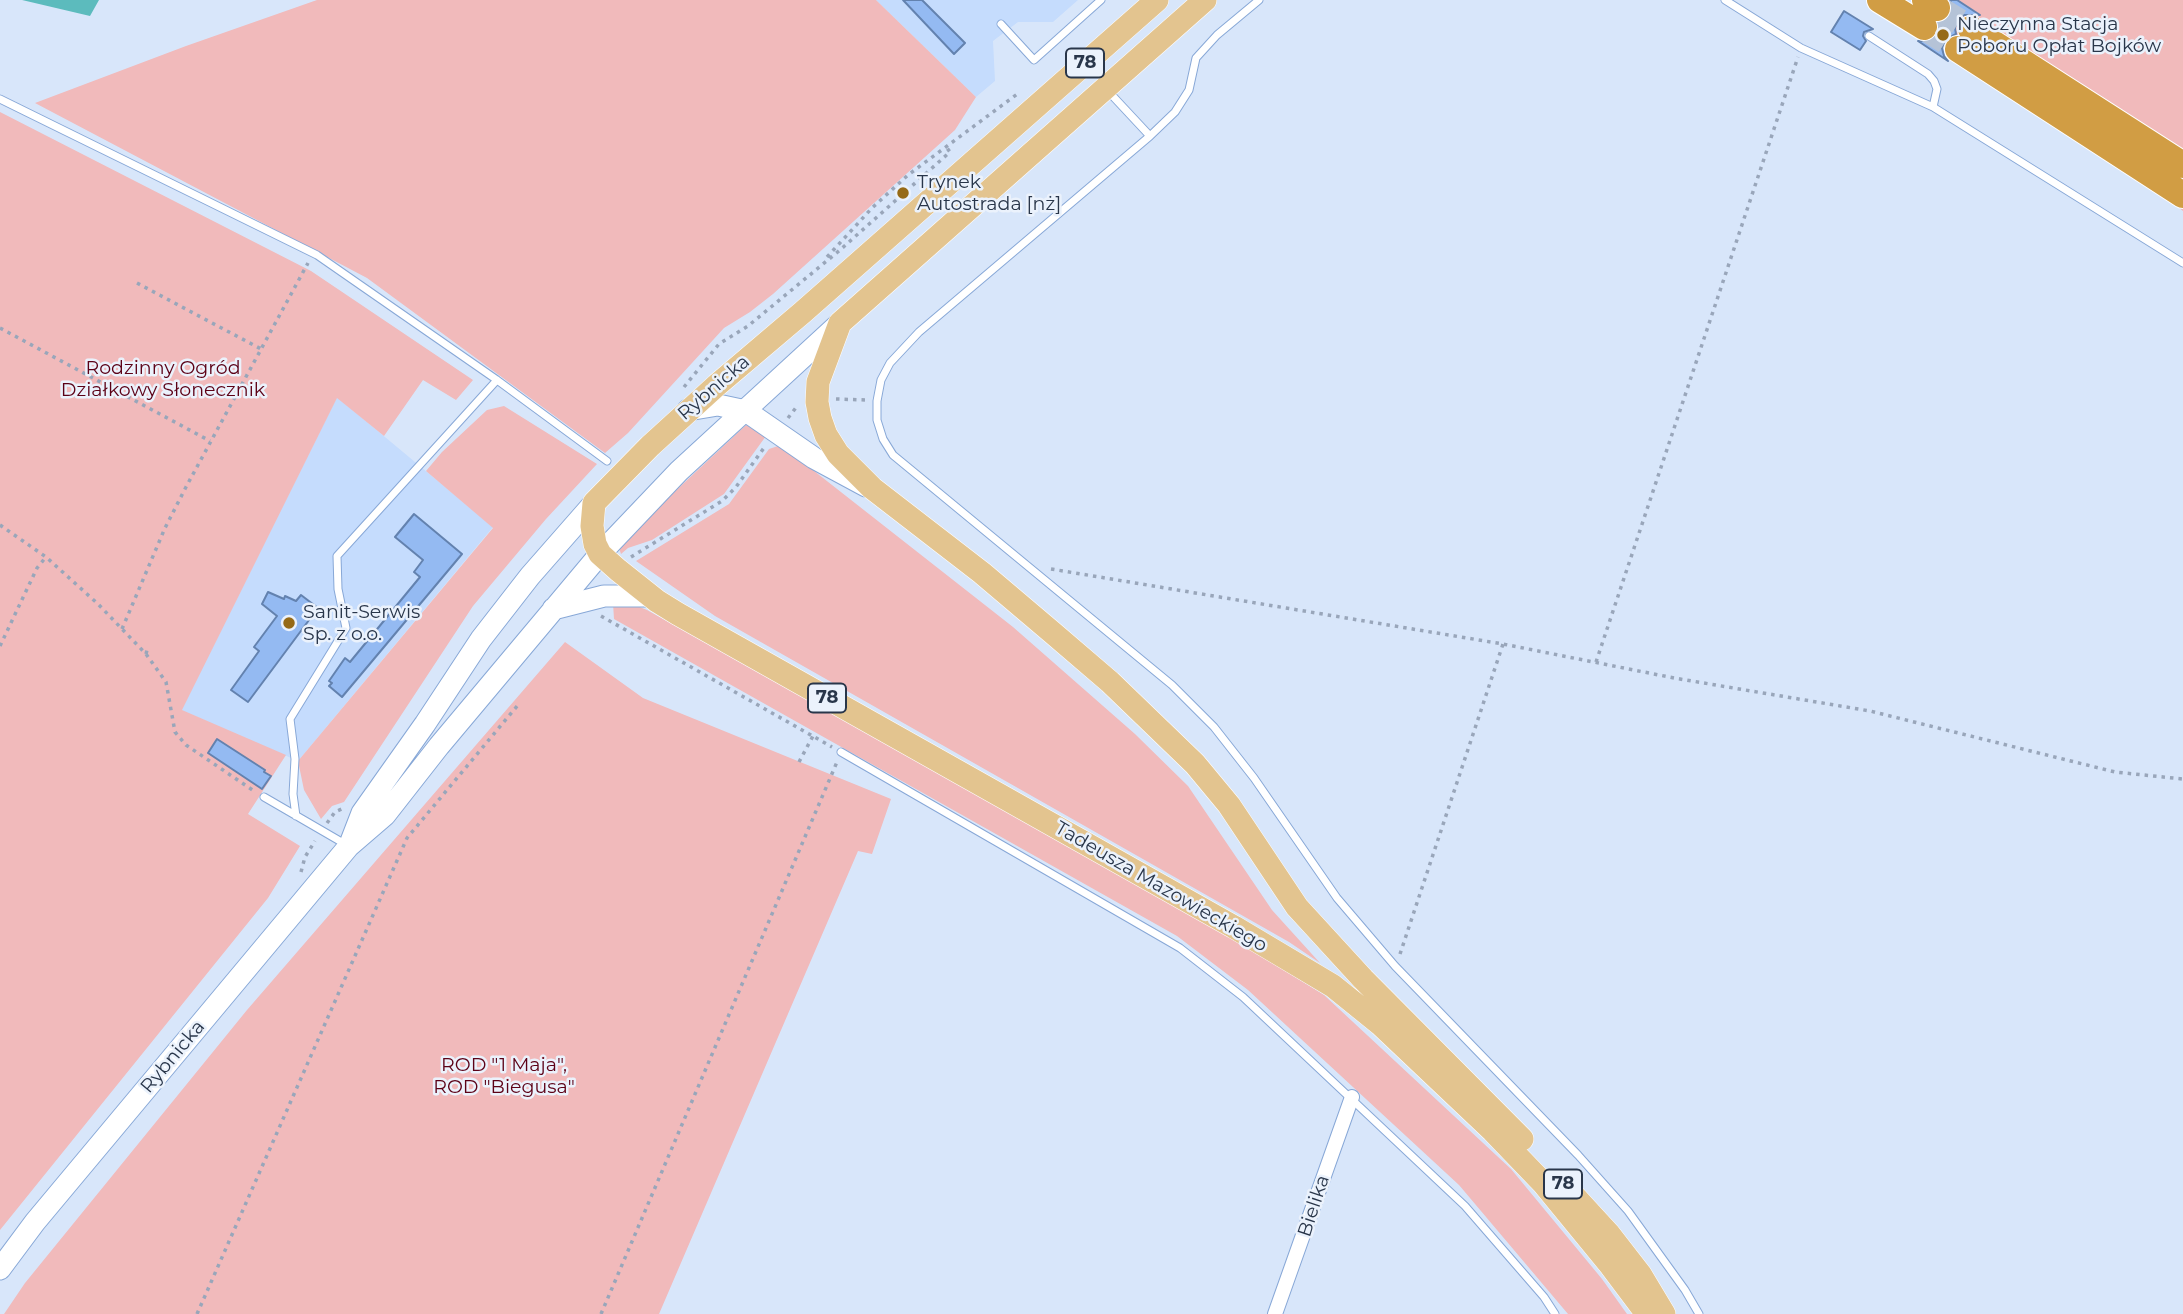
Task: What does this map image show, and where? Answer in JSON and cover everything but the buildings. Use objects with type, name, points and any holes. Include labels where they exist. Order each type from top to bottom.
[{"type":"highway","points":[[1880,0],[1929,12]]},
{"type":"highway","points":[[2183,165],[1965,39],[2183,195]]},
{"type":"main road","name":"Rybnicka","points":[[349,846],[362,813],[481,639],[530,576],[594,503],[688,410],[1157,0]]},
{"type":"main road","name":"78","points":[[1105,88],[1205,0]]},
{"type":"main road","name":"Rybnicka","points":[[0,1269],[35,1222],[349,846],[377,824],[600,554],[670,480],[841,323],[1105,88]]},
{"type":"main road","name":"78","points":[[841,323],[821,373],[817,392],[818,410],[829,441],[849,466],[872,488],[982,573],[1055,634],[1195,764],[1229,805],[1297,907],[1363,979],[1492,1107],[1609,1234],[1640,1274],[1664,1314]]},
{"type":"main road","points":[[688,410],[718,405],[746,411],[814,458],[872,488]]},
{"type":"main road","points":[[594,503],[593,534],[600,554]]},
{"type":"main road","name":"Tadeusza Mazowieckiego","points":[[600,554],[650,596],[690,621],[1234,927],[1332,986],[1380,1024],[1543,1183],[1647,1314]]},
{"type":"main road","points":[[553,609],[604,596],[650,596]]},
{"type":"street","name":"Bielika","points":[[1275,1314],[1352,1097]]},
{"type":"lane","points":[[1001,24],[1034,60],[1101,0]]},
{"type":"lane","points":[[1259,0],[1216,35],[1196,58],[1189,90],[1175,112],[919,332],[890,363],[881,380],[877,401],[877,420],[883,439],[893,455],[1172,685],[1214,727],[1254,778],[1337,898],[1395,967],[1578,1155],[1628,1211],[1699,1314]]},
{"type":"lane","points":[[1725,0],[1801,48],[1933,107],[2183,263]]},
{"type":"lane","points":[[1869,36],[1928,74],[1937,89],[1933,107]]},
{"type":"lane","points":[[1105,88],[1150,136]]},
{"type":"lane","points":[[0,99],[312,253],[497,380],[607,461]]},
{"type":"lane","points":[[296,816],[293,794],[295,759],[290,719],[346,628],[338,589],[337,556],[497,380]]},
{"type":"lane","points":[[841,752],[1180,948],[1243,996],[1465,1206],[1544,1297],[1555,1314]]},
{"type":"lane","points":[[264,797],[349,846]]},
{"type":"path","points":[[1595,662],[1801,48]]},
{"type":"path","points":[[947,148],[950,152],[824,262],[872,208],[908,175],[1025,88]]},
{"type":"path","points":[[122,629],[165,528],[312,253]]},
{"type":"path","points":[[137,283],[261,349]]},
{"type":"path","points":[[0,328],[210,441]]},
{"type":"path","points":[[783,426],[799,405],[791,398]]},
{"type":"path","points":[[831,400],[845,398],[877,401]]},
{"type":"path","points":[[626,560],[722,501],[736,487],[764,447],[775,438]]},
{"type":"path","points":[[0,525],[46,557],[146,654],[166,682],[175,732],[186,746],[264,797]]},
{"type":"path","points":[[0,646],[37,568],[46,557]]},
{"type":"path","points":[[1039,577],[1052,568],[1503,644],[1674,678],[1870,711],[2115,772],[2183,779]]},
{"type":"path","points":[[601,617],[841,752],[601,1314]]},
{"type":"path","points":[[1395,967],[1503,644]]},
{"type":"path","points":[[146,654],[148,646]]},
{"type":"path","points":[[198,1314],[407,838],[517,705]]},
{"type":"path","points":[[799,762],[813,736]]},
{"type":"shaded area","points":[[22,0],[99,0],[90,16]]},
{"type":"shaded area","points":[[876,0],[1078,0],[1053,22],[1018,22],[993,41],[995,81],[976,97]]},
{"type":"shaded area","points":[[337,397],[493,527],[298,761],[181,710]]},
{"type":"green space","points":[[317,0],[876,0],[976,97],[955,130],[773,294],[724,328],[628,433],[605,453],[367,278],[35,103]]},
{"type":"green space","points":[[1913,0],[2183,0],[2183,211]]},
{"type":"green space","name":"Rodzinny Ogród Działkowy Słonecznik","points":[[0,112],[311,271],[473,380],[456,400],[423,380],[384,436],[337,398],[182,710],[286,755],[248,814],[300,846],[268,898],[0,1230]]},
{"type":"green space","points":[[504,406],[597,464],[546,519],[473,606],[344,802],[332,806],[321,819],[304,790],[298,761],[493,528],[426,471],[442,452],[487,410]]},
{"type":"green space","points":[[746,425],[766,436],[724,494],[652,540],[628,548],[621,554],[619,548],[640,524]]},
{"type":"green space","points":[[781,445],[1013,627],[1135,734],[1188,786],[1272,910],[1320,963],[1289,942],[715,616],[636,561],[729,504],[769,449]]},
{"type":"green space","points":[[613,603],[647,610],[1242,944],[1324,995],[1511,1169],[1602,1279],[1627,1314],[1568,1314],[1459,1185],[1248,990],[1177,936],[614,619]]},
{"type":"green space","name":"ROD \"1 Maja\", ROD \"Biegusa\"","points":[[565,642],[643,698],[891,799],[872,854],[858,851],[659,1314],[4,1314],[25,1283],[247,1010]]},
{"type":"tunnel","points":[[1937,8],[1971,29]]},
{"type":"tunnel","points":[[1924,27],[1958,49]]},
{"type":"place","name":"Nieczynna Stacja Poboru Opłat Bojków","points":[[1943,35]]},
{"type":"place","name":"Trynek Autostrada [nż]","points":[[903,193]]},
{"type":"place","name":"Sanit-Serwis Sp. z o.o.","points":[[289,623]]}]
